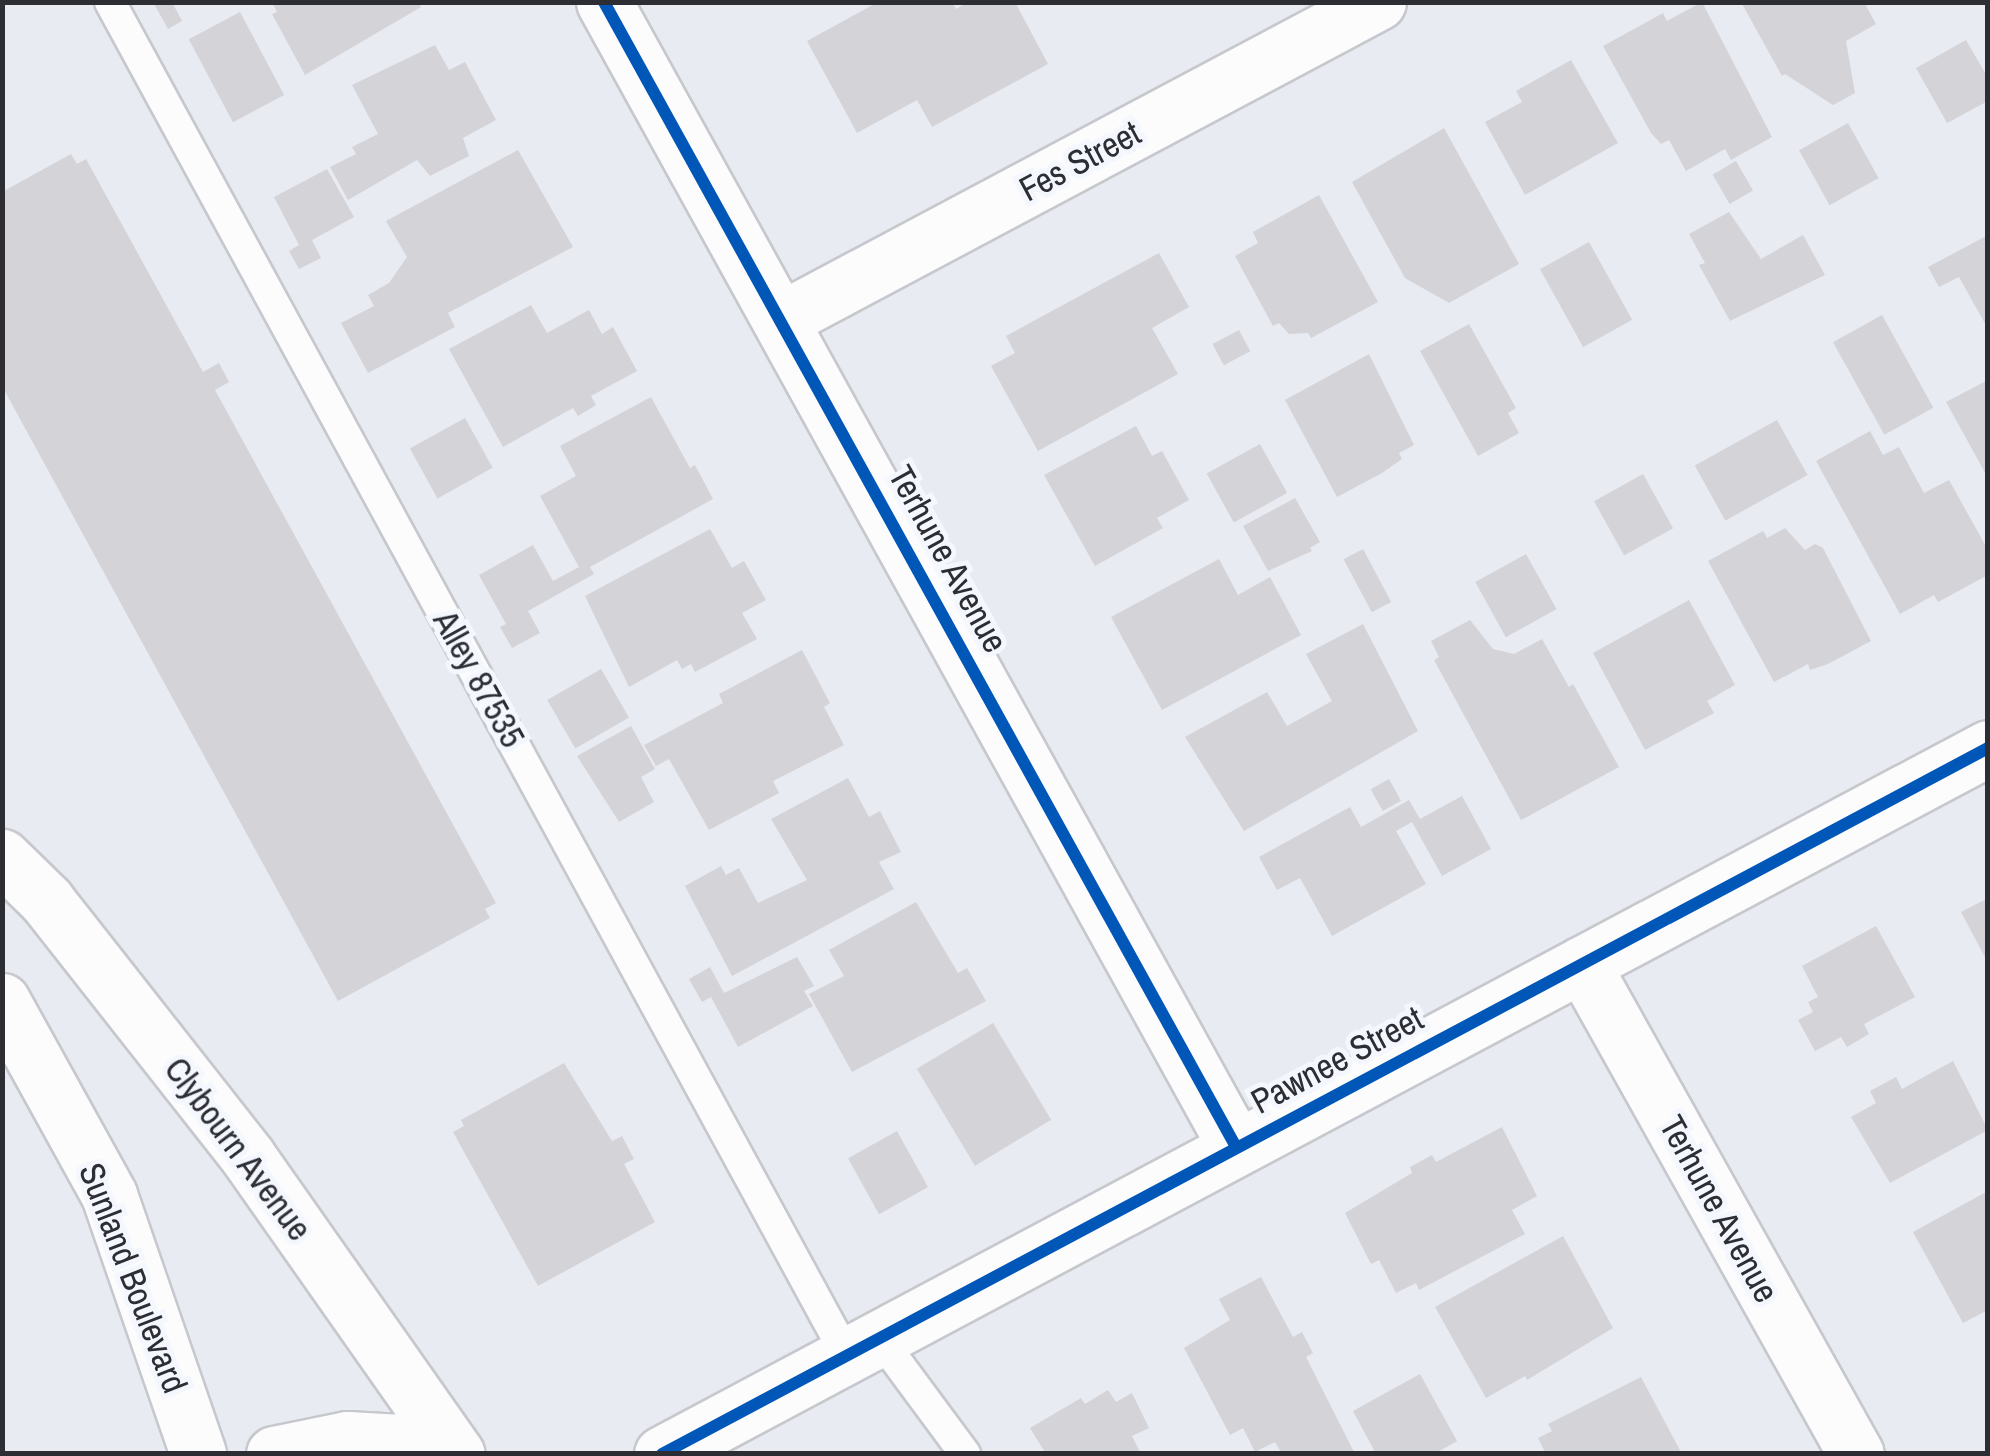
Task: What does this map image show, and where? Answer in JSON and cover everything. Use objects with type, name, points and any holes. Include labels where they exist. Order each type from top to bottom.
[{"type":"street","name":"Terhune Avenue","points":[[604,2],[1236,1147]]},
{"type":"street","name":"Fes Street","points":[[782,320],[1378,2]]},
{"type":"street","name":"Pawnee Street","points":[[662,1454],[1988,748]]},
{"type":"street","name":"Clybourn Avenue","points":[[2,857],[46,900],[248,1157],[458,1454]]},
{"type":"street","name":"Terhune Avenue","points":[[1582,964],[1856,1454]]},
{"type":"street","name":"Sunland Boulevard","points":[[2,1001],[109,1196],[198,1454]]},
{"type":"street","points":[[274,1454],[347,1439],[401,1442],[426,1454]]},
{"type":"lane","name":"Alley 87535","points":[[110,2],[864,1348],[964,1454]]},
{"type":"building","points":[[153,2],[172,2],[182,21],[168,29]]},
{"type":"building","points":[[272,2],[418,2],[421,7],[305,75],[272,14],[277,12]]},
{"type":"building","points":[[878,2],[952,2],[956,9],[968,2],[1015,2],[1048,64],[932,127],[917,100],[857,133],[807,41]]},
{"type":"building","points":[[1702,2],[1772,137],[1731,160],[1725,149],[1686,171],[1669,140],[1661,144],[1651,133],[1603,46],[1663,13],[1667,21]]},
{"type":"building","points":[[1741,2],[1864,2],[1876,24],[1846,41],[1855,93],[1833,105],[1785,74],[1782,76]]},
{"type":"building","points":[[240,12],[284,95],[233,122],[189,39]]},
{"type":"building","points":[[1966,40],[1988,78],[1988,101],[1947,123],[1916,68]]},
{"type":"building","points":[[435,45],[449,70],[465,62],[496,120],[463,138],[469,156],[430,176],[417,160],[348,200],[330,167],[356,154],[352,147],[378,134],[352,85]]},
{"type":"building","points":[[1571,60],[1618,143],[1525,195],[1485,122],[1522,102],[1516,91]]},
{"type":"building","points":[[1848,123],[1879,178],[1830,205],[1799,150]]},
{"type":"building","points":[[1444,128],[1519,264],[1449,303],[1405,278],[1352,182]]},
{"type":"building","points":[[518,150],[573,247],[448,313],[455,327],[368,373],[341,323],[374,306],[368,295],[389,283],[407,257],[386,221]]},
{"type":"building","points":[[71,154],[77,164],[86,159],[203,372],[219,363],[229,382],[215,390],[496,903],[485,909],[490,918],[338,1001],[2,386],[2,192]]},
{"type":"building","points":[[1736,161],[1753,190],[1730,204],[1713,174]]},
{"type":"building","points":[[327,169],[354,217],[312,240],[321,258],[299,269],[289,251],[299,245],[274,197]]},
{"type":"building","points":[[1319,195],[1378,302],[1311,338],[1308,333],[1289,334],[1279,323],[1273,326],[1235,256],[1258,243],[1253,232]]},
{"type":"building","points":[[1729,212],[1761,259],[1803,235],[1825,275],[1730,321],[1699,265],[1705,263],[1689,234]]},
{"type":"building","points":[[1988,235],[1988,329],[1959,277],[1939,287],[1928,267]]},
{"type":"building","points":[[1589,242],[1632,320],[1583,347],[1540,269]]},
{"type":"building","points":[[1159,253],[1189,307],[1152,328],[1178,374],[1038,451],[991,366],[1015,353],[1006,336]]},
{"type":"building","points":[[531,305],[547,333],[589,310],[602,334],[613,327],[637,371],[591,396],[596,405],[578,416],[573,408],[503,447],[449,349]]},
{"type":"building","points":[[1882,315],[1933,408],[1884,435],[1833,342]]},
{"type":"building","points":[[1469,324],[1516,408],[1508,413],[1519,433],[1478,456],[1420,351]]},
{"type":"building","points":[[1239,330],[1250,351],[1224,365],[1213,344]]},
{"type":"building","points":[[1369,354],[1414,445],[1399,453],[1402,459],[1382,473],[1337,497],[1285,400]]},
{"type":"building","points":[[1988,380],[1988,478],[1946,402]]},
{"type":"building","points":[[651,397],[690,468],[695,465],[713,499],[590,567],[594,574],[528,611],[540,633],[512,648],[500,627],[506,624],[479,575],[533,545],[553,581],[579,567],[540,496],[576,476],[560,446]]},
{"type":"building","points":[[465,418],[493,468],[438,498],[410,449]]},
{"type":"building","points":[[1777,420],[1808,475],[1725,521],[1695,466]]},
{"type":"building","points":[[1136,426],[1152,456],[1162,451],[1189,500],[1157,518],[1163,528],[1095,566],[1044,475]]},
{"type":"building","points":[[1870,431],[1883,455],[1899,447],[1924,493],[1949,480],[1988,550],[1988,575],[1938,602],[1934,595],[1900,614],[1816,461]]},
{"type":"building","points":[[1260,444],[1287,493],[1234,523],[1207,474]]},
{"type":"building","points":[[1643,474],[1673,528],[1624,555],[1594,501]]},
{"type":"building","points":[[1295,498],[1320,542],[1310,548],[1312,551],[1268,571],[1243,526]]},
{"type":"building","points":[[1785,528],[1805,550],[1815,544],[1823,548],[1871,641],[1828,664],[1810,670],[1808,664],[1774,682],[1708,561],[1763,531],[1767,538]]},
{"type":"building","points":[[710,529],[732,568],[744,561],[766,600],[742,613],[757,639],[695,672],[691,664],[682,669],[677,660],[629,687],[585,596]]},
{"type":"building","points":[[1363,549],[1391,602],[1372,612],[1344,559]]},
{"type":"building","points":[[1526,554],[1557,609],[1506,637],[1475,582]]},
{"type":"building","points":[[1219,559],[1238,595],[1270,577],[1301,635],[1162,710],[1111,617]]},
{"type":"building","points":[[1689,600],[1735,685],[1707,701],[1714,713],[1645,750],[1593,653]]},
{"type":"building","points":[[1470,620],[1493,649],[1514,654],[1542,639],[1569,687],[1573,684],[1619,767],[1521,820],[1434,660],[1439,657],[1431,641]]},
{"type":"building","points":[[1363,624],[1418,731],[1244,831],[1185,737],[1267,692],[1287,726],[1332,701],[1306,654]]},
{"type":"building","points":[[802,650],[830,703],[824,707],[844,745],[773,781],[779,793],[709,830],[669,759],[656,766],[644,745],[723,703],[719,694]]},
{"type":"building","points":[[601,669],[629,717],[575,748],[547,700]]},
{"type":"building","points":[[631,726],[655,769],[641,777],[654,802],[619,822],[577,756]]},
{"type":"building","points":[[848,778],[869,817],[880,811],[901,852],[879,862],[894,889],[732,976],[685,886],[721,866],[726,875],[739,868],[758,903],[807,880],[771,819]]},
{"type":"building","points":[[1389,779],[1401,801],[1383,811],[1371,789]]},
{"type":"building","points":[[1462,796],[1491,849],[1442,876],[1412,822],[1396,831],[1426,884],[1332,936],[1300,878],[1277,890],[1259,857],[1350,807],[1361,827],[1409,800],[1420,819]]},
{"type":"building","points":[[1988,898],[1988,963],[1961,912]]},
{"type":"building","points":[[916,902],[958,973],[967,968],[986,1001],[852,1072],[809,994],[844,976],[829,950]]},
{"type":"building","points":[[1876,926],[1915,997],[1864,1024],[1869,1034],[1847,1047],[1841,1037],[1815,1051],[1798,1020],[1813,1012],[1808,1002],[1818,997],[1802,966]]},
{"type":"building","points":[[797,957],[814,986],[804,991],[813,1006],[738,1047],[711,997],[702,1002],[689,979],[710,967],[724,993]]},
{"type":"building","points":[[993,1023],[1051,1120],[975,1166],[917,1069]]},
{"type":"building","points":[[1953,1061],[1988,1130],[1890,1183],[1851,1117],[1876,1103],[1870,1091],[1896,1077],[1902,1089]]},
{"type":"building","points":[[564,1063],[612,1141],[622,1136],[634,1159],[624,1164],[655,1222],[538,1286],[453,1132],[464,1126],[461,1120]]},
{"type":"building","points":[[1502,1127],[1537,1196],[1512,1210],[1525,1234],[1419,1290],[1416,1283],[1396,1293],[1379,1260],[1371,1264],[1345,1213],[1412,1173],[1410,1167],[1432,1155],[1436,1162]]},
{"type":"building","points":[[897,1131],[928,1187],[879,1214],[848,1158]]},
{"type":"building","points":[[1988,1191],[1988,1310],[1963,1323],[1913,1232]]},
{"type":"building","points":[[1563,1236],[1613,1328],[1527,1380],[1525,1376],[1486,1398],[1435,1307]]},
{"type":"building","points":[[1261,1277],[1293,1337],[1302,1332],[1313,1353],[1306,1357],[1355,1454],[1282,1454],[1275,1442],[1255,1452],[1243,1428],[1230,1435],[1184,1348],[1230,1320],[1219,1299]]},
{"type":"building","points":[[1420,1374],[1457,1441],[1434,1454],[1376,1454],[1353,1411]]},
{"type":"building","points":[[1641,1377],[1682,1454],[1546,1454],[1538,1438],[1552,1431],[1548,1424]]},
{"type":"building","points":[[1108,1390],[1116,1402],[1132,1393],[1149,1428],[1132,1436],[1141,1454],[1046,1454],[1030,1428],[1081,1398],[1085,1404]]},
{"type":"cycle path","points":[[604,2],[1236,1147]]},
{"type":"cycle path","points":[[662,1454],[1988,748]]}]
